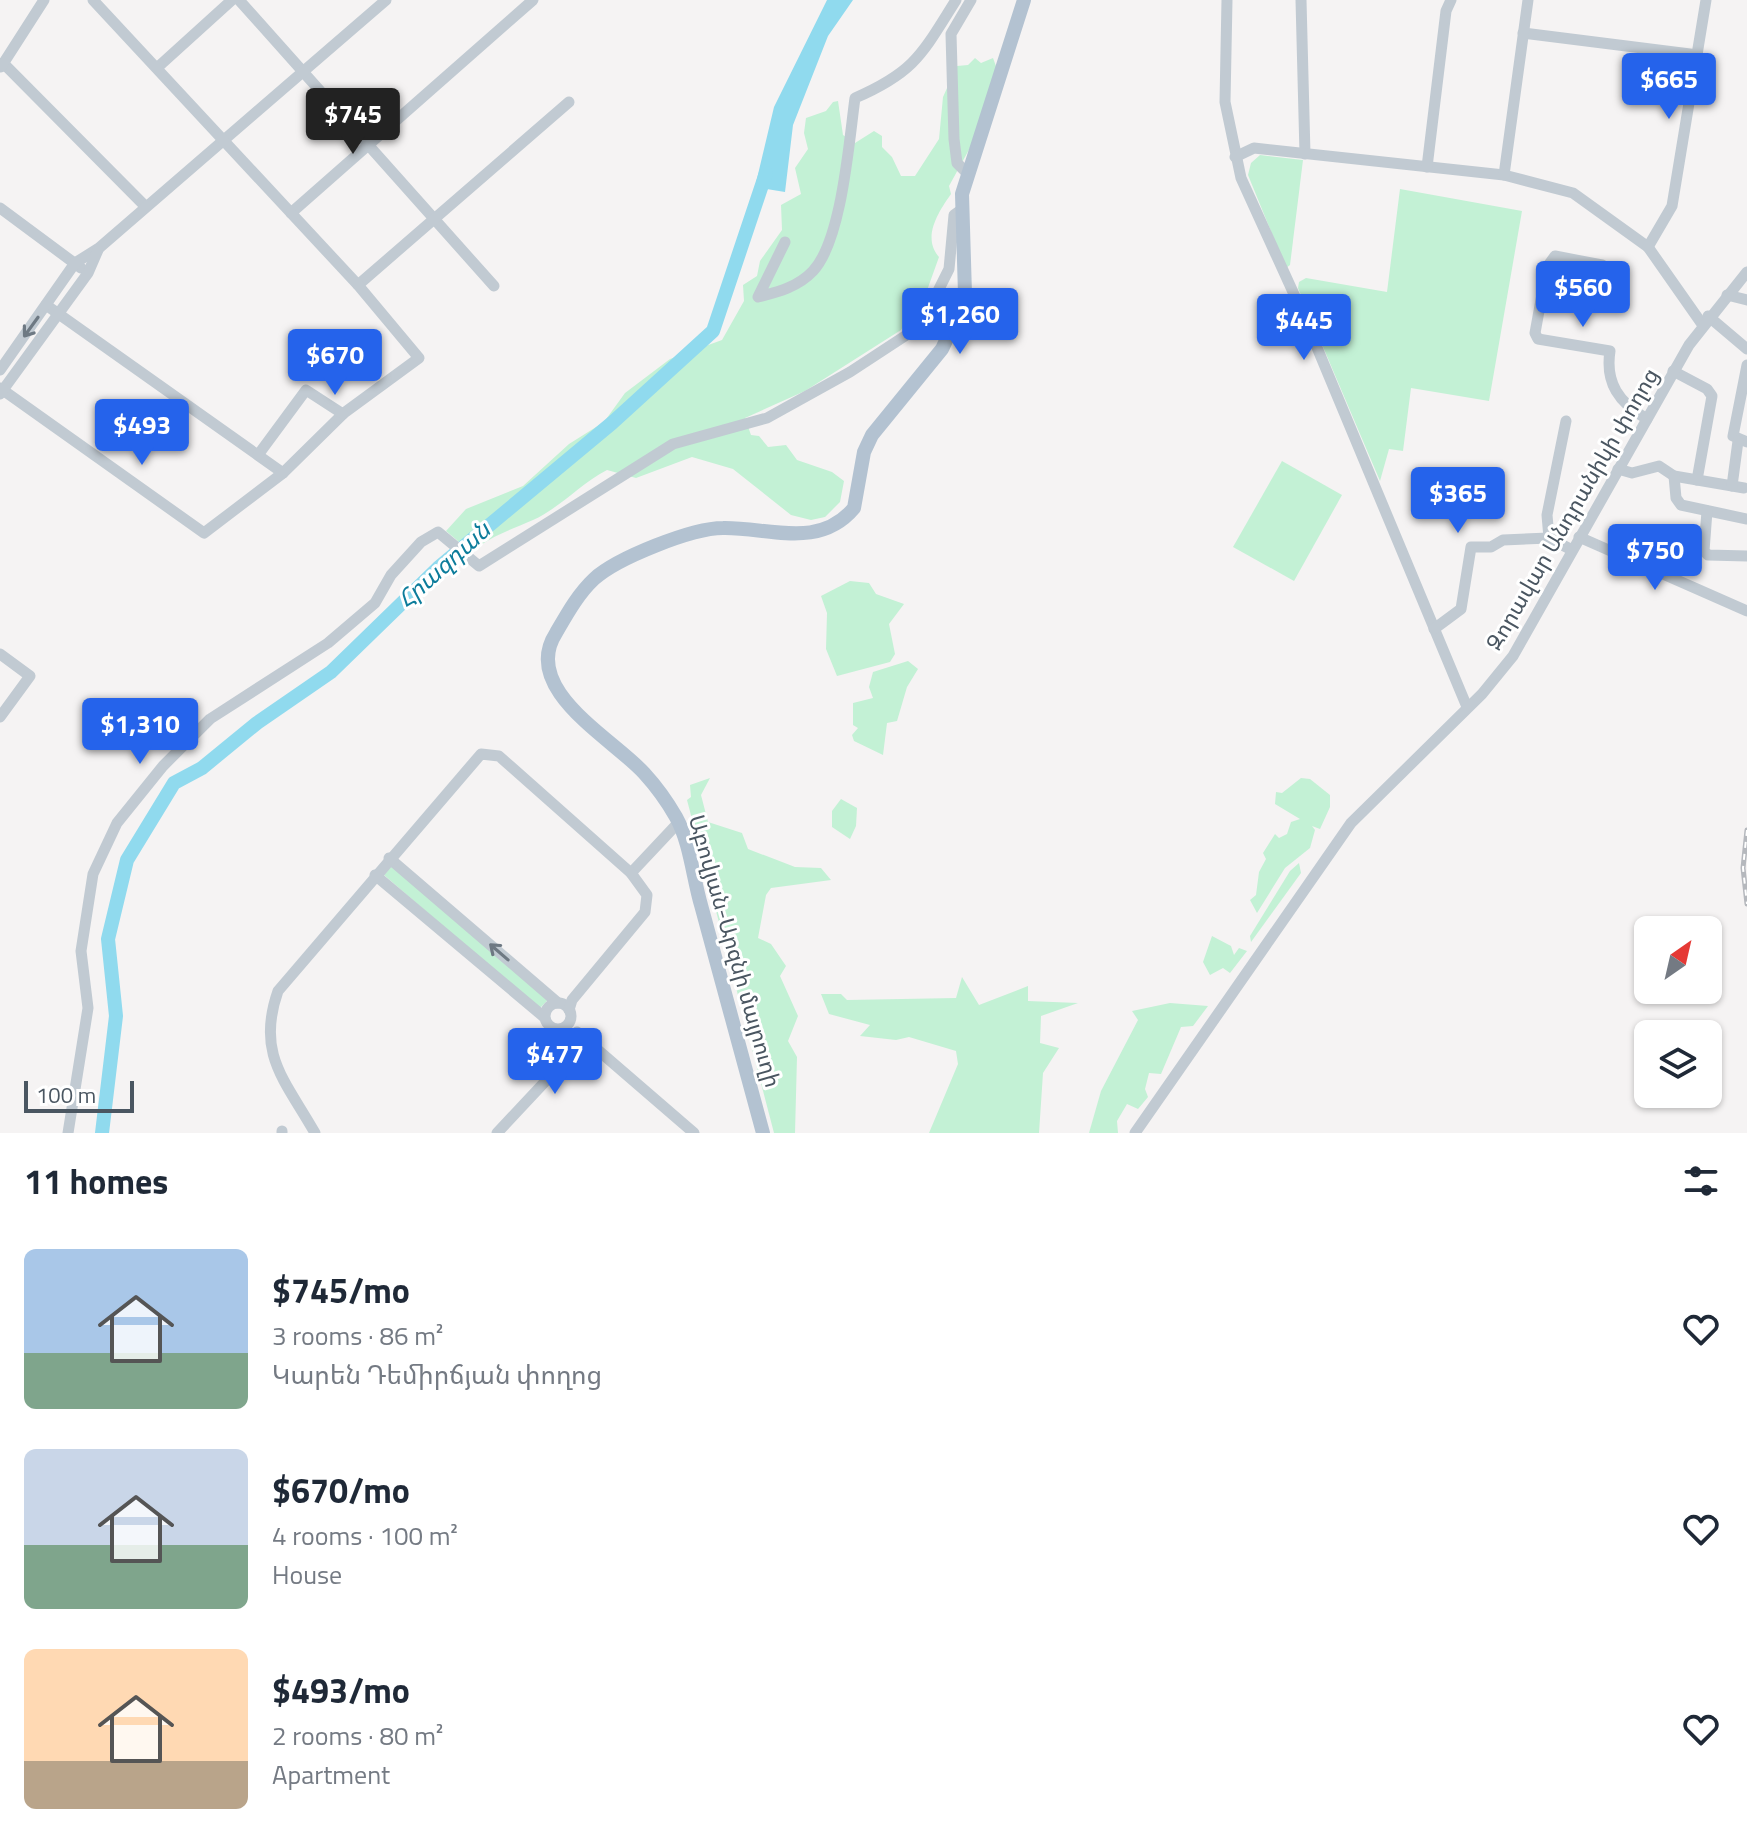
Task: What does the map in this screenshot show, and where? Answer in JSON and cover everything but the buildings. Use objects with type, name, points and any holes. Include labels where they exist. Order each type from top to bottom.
[{"type":"main road","points":[[961,210],[968,174],[1024,0]]},
{"type":"main road","name":"Աբովյան-Արզնի մայրուղի","points":[[763,1133],[678,823],[644,773],[561,697],[546,662],[550,642],[595,578],[616,564],[702,530],[723,528],[788,535],[811,533],[833,525],[854,508],[864,452],[872,435],[942,349],[959,313],[965,294],[966,255],[961,210]]},
{"type":"street","points":[[28,0],[36,12]]},
{"type":"street","points":[[44,0],[2,65],[145,206]]},
{"type":"street","points":[[93,0],[358,285],[419,358],[343,414],[283,473],[204,533],[1,391],[88,273],[99,248]]},
{"type":"street","points":[[158,67],[232,0]]},
{"type":"street","points":[[239,0],[494,286]]},
{"type":"street","points":[[0,370],[75,263],[99,248],[386,0]]},
{"type":"street","points":[[291,213],[533,0]]},
{"type":"street","points":[[785,242],[758,297],[786,290],[814,270],[834,228],[855,98],[880,87],[917,62],[956,0]]},
{"type":"street","points":[[968,174],[957,163],[954,139],[951,34],[971,0]]},
{"type":"street","points":[[1227,0],[1225,102],[1241,178],[1303,314],[1467,707]]},
{"type":"street","points":[[1301,0],[1305,154]]},
{"type":"street","points":[[1427,167],[1446,11],[1451,0]]},
{"type":"street","points":[[1504,175],[1528,0]]},
{"type":"street","points":[[1648,247],[1672,206],[1706,0]]},
{"type":"street","points":[[1523,33],[1698,55]]},
{"type":"street","points":[[358,285],[569,102]]},
{"type":"street","points":[[1235,157],[1254,148],[1504,175],[1573,193],[1648,247],[1705,320],[1747,349]]},
{"type":"street","points":[[0,208],[88,273]]},
{"type":"street","points":[[68,1133],[88,1008],[81,951],[93,874],[117,823],[163,766],[210,719],[328,643],[375,603],[391,575],[421,542],[438,532],[479,566],[673,444],[767,418],[850,372],[908,334],[926,315],[940,293],[949,269],[954,215],[961,210]]},
{"type":"street","points":[[1613,272],[1602,265],[1555,256],[1547,267],[1535,333],[1538,339],[1610,351],[1606,374],[1625,406],[1647,419]]},
{"type":"street","name":"Զորավար Անդրանիկի փողոց","points":[[1135,1133],[1351,823],[1467,707],[1513,656],[1673,371],[1705,320],[1747,272]]},
{"type":"street","points":[[1727,295],[1747,300]]},
{"type":"street","points":[[46,305],[283,473]]},
{"type":"street","points":[[1618,469],[1632,473],[1659,466],[1674,476],[1738,487],[1743,442],[1733,436],[1747,365]]},
{"type":"street","points":[[1673,371],[1707,389],[1712,396],[1697,480]]},
{"type":"street","points":[[258,455],[306,390],[343,414]]},
{"type":"street","points":[[1549,538],[1547,515],[1566,421]]},
{"type":"street","points":[[1674,476],[1678,502],[1747,519]]},
{"type":"street","points":[[1707,511],[1704,551],[1708,555],[1747,556]]},
{"type":"street","points":[[1579,537],[1747,611]]},
{"type":"street","points":[[1434,629],[1461,609],[1471,547],[1491,547],[1503,540],[1549,538],[1572,550]]},
{"type":"street","points":[[0,654],[30,676],[0,717]]},
{"type":"street","points":[[315,1133],[270,1053],[269,1017],[278,991],[476,758],[487,752],[499,756],[631,873],[647,895],[645,912],[566,1004],[549,1007],[544,1017]]},
{"type":"street","points":[[631,873],[678,823]]},
{"type":"street","points":[[375,875],[544,1017],[549,1026],[559,1030],[569,1024],[566,1004],[389,858]]},
{"type":"street","points":[[497,1133],[581,1036],[694,1133]]},
{"type":"green space","points":[[975,58],[981,63],[993,58],[997,69],[971,146],[949,186],[951,194],[934,224],[932,241],[939,257],[925,296],[901,330],[805,391],[745,418],[751,435],[759,436],[768,447],[786,445],[797,460],[832,472],[844,481],[840,502],[825,517],[811,520],[791,515],[733,469],[692,457],[636,478],[607,470],[543,515],[493,537],[471,552],[446,531],[466,509],[523,486],[569,444],[604,422],[625,393],[670,359],[722,340],[744,301],[743,285],[757,276],[760,261],[782,230],[781,205],[801,194],[795,168],[808,149],[804,133],[806,118],[826,111],[833,102],[838,101],[843,135],[855,143],[874,131],[882,136],[882,147],[892,157],[901,176],[915,176],[939,139],[943,97],[957,66],[968,65]]},
{"type":"green space","points":[[1260,155],[1303,160],[1290,265],[1286,268],[1248,175],[1251,163]]},
{"type":"green space","points":[[1400,189],[1522,211],[1489,401],[1411,388],[1403,451],[1389,449],[1380,481],[1298,288],[1299,282],[1306,278],[1387,292]]},
{"type":"green space","points":[[1282,461],[1342,495],[1294,581],[1233,547]]},
{"type":"green space","points":[[850,581],[869,583],[876,594],[904,604],[889,624],[895,654],[890,662],[837,676],[826,649],[827,613],[821,596]]},
{"type":"green space","points":[[908,661],[918,669],[907,687],[897,721],[887,723],[883,755],[854,741],[852,735],[858,728],[853,725],[853,703],[873,698],[869,687],[873,672]]},
{"type":"green space","points":[[710,778],[701,795],[708,822],[742,833],[748,849],[795,867],[821,868],[831,880],[771,888],[766,895],[758,938],[771,944],[786,966],[780,976],[798,1016],[788,1041],[797,1057],[795,1133],[774,1133],[687,800],[691,797],[690,785]]},
{"type":"green space","points":[[1301,778],[1310,779],[1330,795],[1330,807],[1320,829],[1312,826],[1315,830],[1310,848],[1285,868],[1257,913],[1250,900],[1256,895],[1259,872],[1266,859],[1263,853],[1275,834],[1279,838],[1287,834],[1291,822],[1300,819],[1275,804],[1276,792],[1282,793]]},
{"type":"green space","points":[[841,799],[857,808],[856,826],[850,839],[832,827],[832,811]]},
{"type":"green space","points":[[1299,863],[1301,873],[1251,942],[1250,936],[1290,871]]},
{"type":"green space","points":[[392,866],[548,1000],[539,1009],[384,875]]},
{"type":"green space","points":[[1212,936],[1231,946],[1234,955],[1239,948],[1247,951],[1230,973],[1223,968],[1210,975],[1203,962]]},
{"type":"green space","points":[[962,977],[979,1005],[1028,986],[1028,1001],[1078,1003],[1041,1016],[1040,1043],[1059,1048],[1043,1073],[1039,1133],[929,1133],[958,1064],[956,1051],[909,1037],[896,1040],[860,1036],[870,1025],[829,1014],[821,994],[841,994],[847,1000],[956,998]]},
{"type":"green space","points":[[1170,1003],[1208,1006],[1193,1026],[1181,1027],[1161,1074],[1149,1073],[1145,1089],[1148,1097],[1138,1109],[1127,1104],[1117,1121],[1118,1133],[1089,1133],[1101,1091],[1138,1020],[1132,1011]]},
{"type":"water","points":[[827,0],[853,0],[828,36],[793,125],[785,192],[755,187],[774,107]]},
{"type":"waterway","name":"Հրազդան","points":[[102,1133],[116,1016],[108,939],[127,860],[174,783],[202,768],[257,723],[331,672],[438,568],[612,423],[713,331],[766,173]]},
{"type":"railway","points":[[1747,830],[1743,868],[1747,904]]}]
